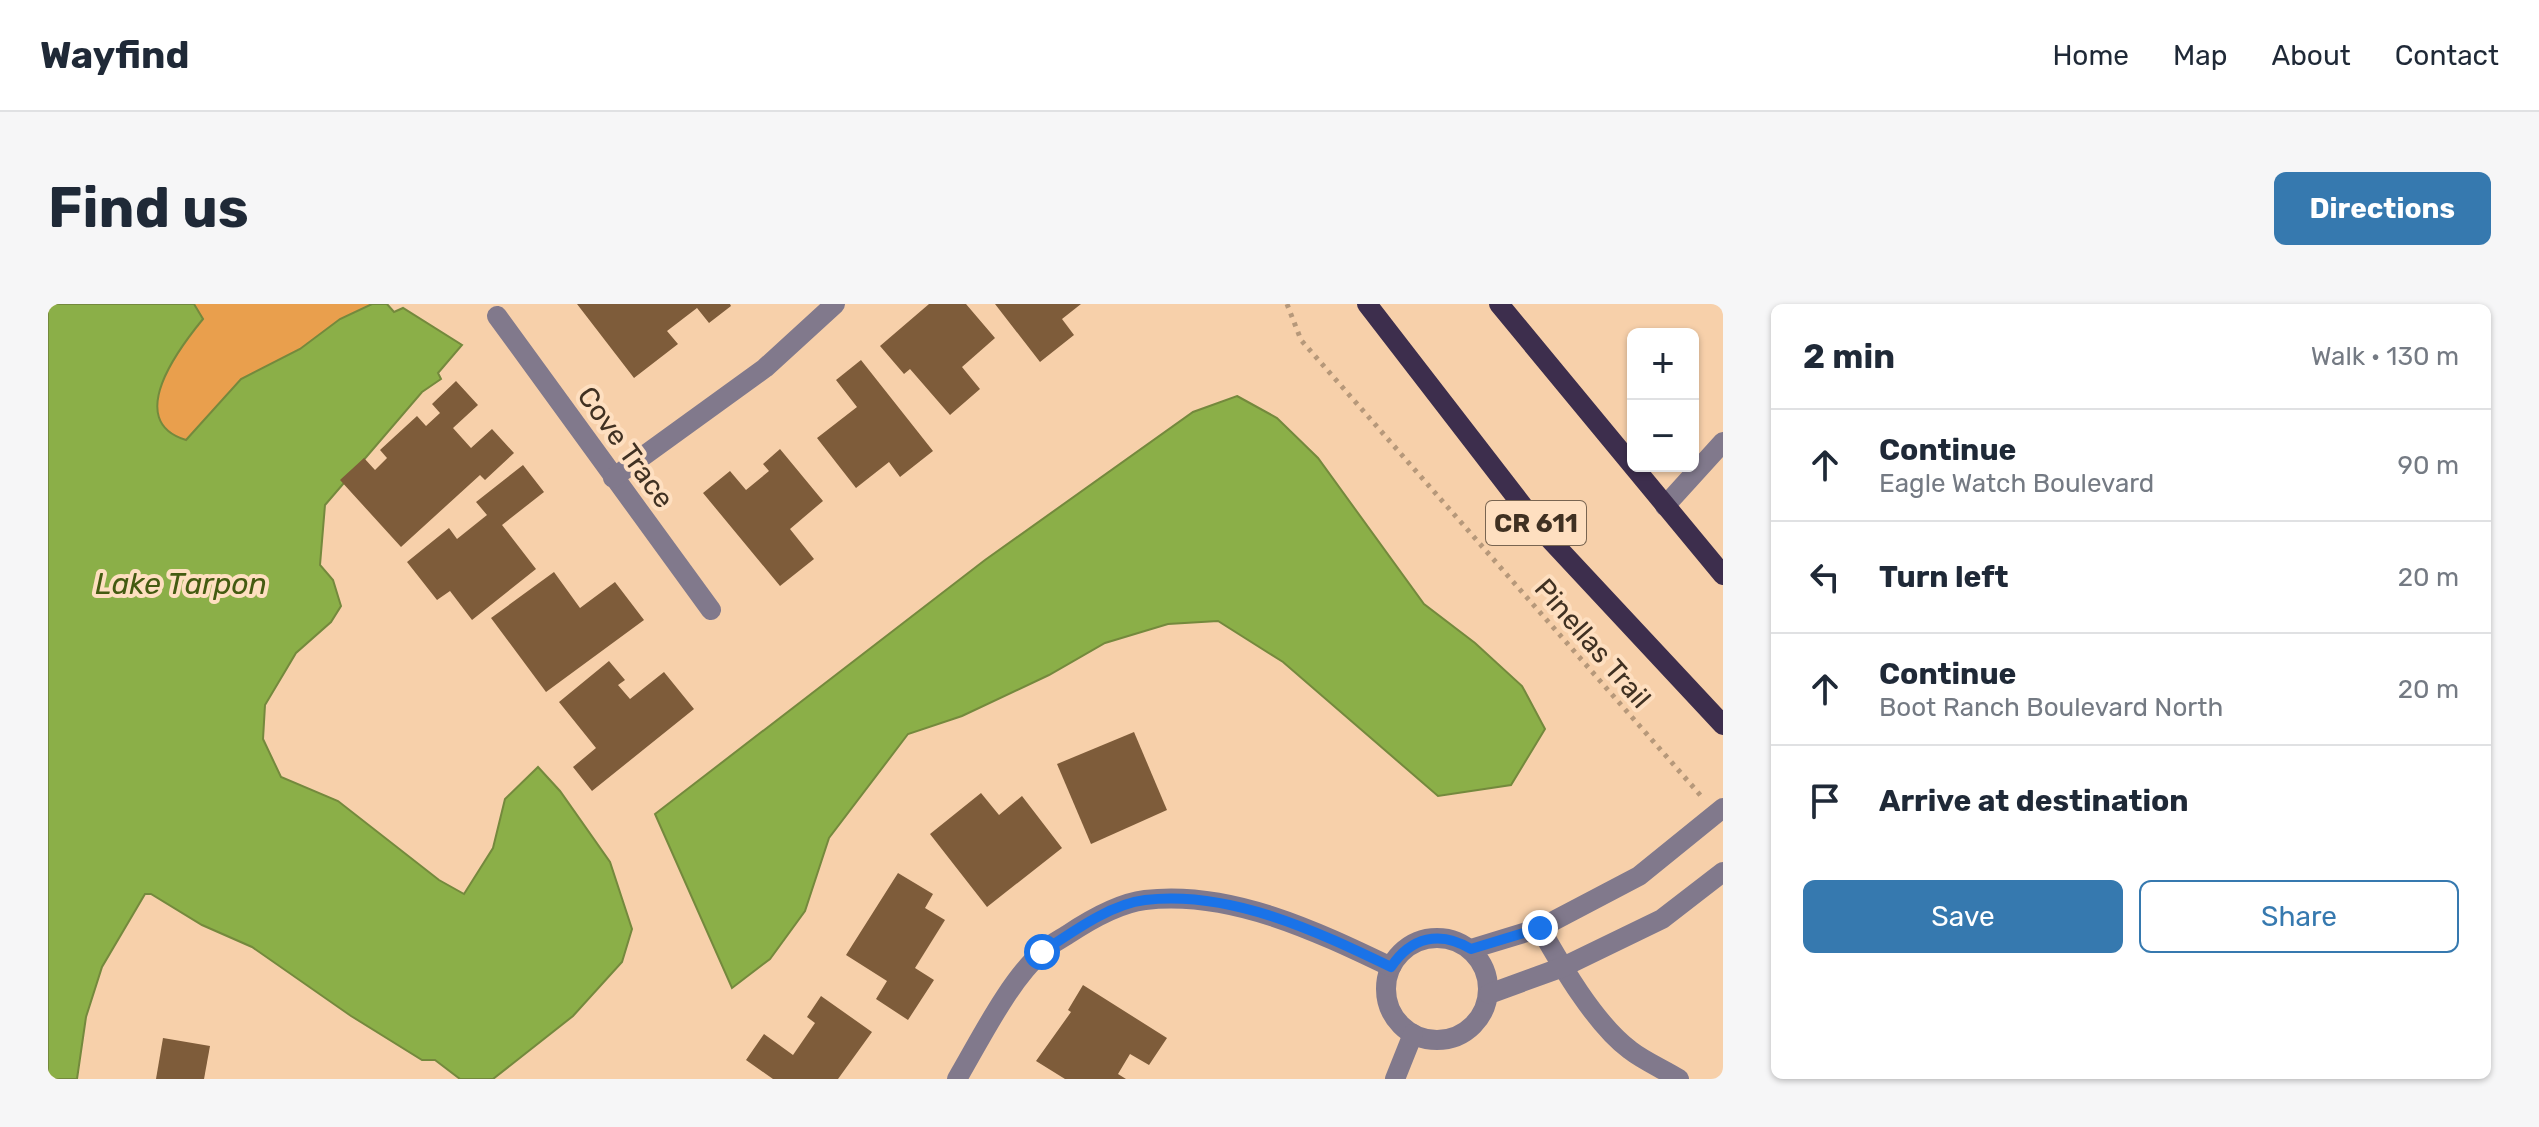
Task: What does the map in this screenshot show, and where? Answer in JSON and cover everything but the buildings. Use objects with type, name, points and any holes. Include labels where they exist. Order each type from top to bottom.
[{"type":"main road","name":"CR 611","points":[[1367,304],[1543,532],[1723,725]]},
{"type":"main road","points":[[1499,304],[1665,506],[1721,568]]},
{"type":"street","points":[[613,478],[765,368],[835,304]]},
{"type":"street","name":"Cove Trace","points":[[497,316],[711,610]]},
{"type":"street","points":[[1665,506],[1723,442]]},
{"type":"street","points":[[1471,949],[1540,928],[1639,876],[1720,811]]},
{"type":"street","points":[[1489,994],[1563,967],[1662,919],[1723,872]]},
{"type":"street","points":[[957,1079],[1012,988],[1042,952],[1091,919],[1143,900],[1201,901],[1261,913],[1335,940],[1391,967]]},
{"type":"street","points":[[1540,928],[1563,967],[1602,1021],[1628,1049],[1679,1079]]},
{"type":"street","points":[[1442,937],[1471,949],[1488,977],[1489,994],[1475,1024],[1462,1034],[1429,1040],[1401,1025],[1391,1012],[1386,982],[1400,954],[1426,938],[1442,937]]},
{"type":"street","points":[[1395,1079],[1413,1034]]},
{"type":"path","name":"Pinellas Trail","points":[[1287,304],[1301,340],[1720,811]]},
{"type":"shaded area","points":[[194,304],[372,304],[340,319],[300,349],[241,379],[186,440],[168,431],[159,417],[158,401],[171,365],[203,320]]},
{"type":"water","name":"Lake Tarpon","points":[[48,304],[194,304],[203,319],[171,365],[158,401],[159,417],[168,430],[186,440],[241,379],[300,349],[340,319],[372,304],[387,304],[394,312],[403,308],[462,345],[438,373],[441,379],[422,392],[325,505],[320,565],[333,580],[341,606],[331,622],[296,653],[265,705],[263,739],[281,777],[338,801],[439,880],[464,894],[493,848],[505,799],[538,767],[560,791],[610,862],[632,929],[622,962],[573,1016],[493,1079],[460,1079],[435,1060],[422,1060],[351,1016],[252,947],[202,925],[151,894],[145,894],[102,967],[86,1017],[77,1079],[48,1079]]},
{"type":"water","points":[[1237,396],[1277,418],[1318,458],[1424,604],[1475,643],[1522,686],[1545,729],[1511,785],[1438,796],[1283,662],[1218,621],[1168,624],[1105,643],[1049,675],[962,716],[908,734],[829,838],[805,911],[770,959],[732,988],[655,814],[985,560],[1193,412]]},
{"type":"route","points":[[1042,952],[1091,919],[1143,900],[1201,901],[1261,913],[1335,940],[1391,967],[1412,944],[1426,938],[1442,937],[1471,949],[1540,928]]}]
